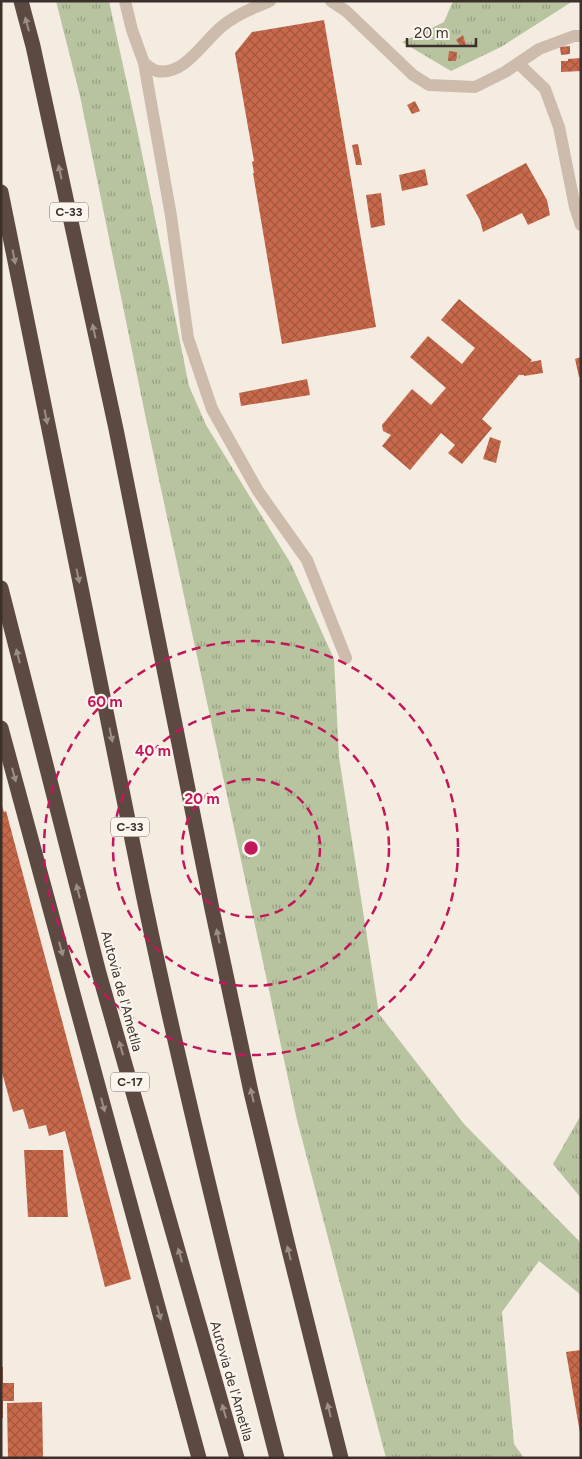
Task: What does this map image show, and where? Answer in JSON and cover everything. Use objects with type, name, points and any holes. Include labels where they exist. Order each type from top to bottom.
[{"type":"highway","name":"C-33","points":[[21,1],[33,46],[114,420],[208,890],[249,1083],[341,1458]]},
{"type":"highway","name":"C-33","points":[[1,192],[151,933],[226,1258],[277,1458]]},
{"type":"highway","name":"Autovia de l'Ametlla","points":[[1,588],[100,973],[238,1458]]},
{"type":"highway","name":"C-17","points":[[1,728],[198,1458]]},
{"type":"lane","points":[[124,1],[144,63],[172,216],[188,338],[212,410],[258,491],[307,560],[346,658]]},
{"type":"lane","points":[[144,63],[156,70],[170,70],[192,58],[220,28],[250,9],[270,1]]},
{"type":"lane","points":[[331,1],[346,11],[413,75],[429,85],[474,87],[505,72],[539,49],[574,36],[581,36]]},
{"type":"lane","points":[[518,63],[545,89],[559,128],[575,207],[581,225]]},
{"type":"green space","points":[[56,1],[109,1],[189,386],[206,425],[291,564],[334,659],[339,757],[379,1014],[464,1124],[579,1241],[581,1247],[581,1295],[539,1261],[502,1312],[514,1444],[524,1458],[386,1458],[297,1120],[147,424],[80,96]]},
{"type":"green space","points":[[453,1],[573,1],[501,47],[451,71],[402,42],[444,22]]},
{"type":"green space","points":[[581,1115],[581,1198],[553,1164]]},
{"type":"building","points":[[324,20],[376,327],[282,344],[253,173],[252,162],[254,161],[235,53],[252,32]]},
{"type":"building","points":[[463,35],[466,45],[461,47],[456,40]]},
{"type":"building","points":[[570,46],[570,54],[561,55],[560,47]]},
{"type":"building","points":[[449,51],[457,52],[456,61],[448,61]]},
{"type":"building","points":[[581,58],[581,71],[561,72],[561,61]]},
{"type":"building","points":[[415,101],[420,111],[412,114],[407,105]]},
{"type":"building","points":[[358,144],[362,165],[356,165],[352,145]]},
{"type":"building","points":[[526,163],[547,200],[550,215],[528,225],[522,213],[483,232],[480,220],[466,195]]},
{"type":"building","points":[[425,169],[428,185],[402,191],[399,175]]},
{"type":"building","points":[[381,193],[385,225],[371,228],[366,195]]},
{"type":"building","points":[[459,299],[532,360],[530,362],[541,360],[543,373],[519,375],[482,419],[492,428],[462,464],[448,453],[455,445],[441,433],[410,470],[382,446],[391,435],[383,431],[382,425],[412,389],[431,405],[446,388],[410,357],[428,336],[462,364],[475,348],[441,320]]},
{"type":"building","points":[[581,357],[581,377],[579,377],[575,359]]},
{"type":"building","points":[[307,379],[310,395],[241,406],[239,393]]},
{"type":"building","points":[[490,437],[501,441],[496,463],[483,459]]},
{"type":"building","points":[[1,803],[4,812],[6,811],[131,1279],[105,1287],[65,1131],[49,1136],[46,1125],[29,1129],[23,1109],[13,1112],[1,1069]]},
{"type":"building","points":[[24,1150],[63,1150],[68,1217],[28,1217]]},
{"type":"building","points":[[581,1350],[581,1433],[580,1433],[566,1352]]},
{"type":"building","points":[[1,1367],[3,1367],[3,1383],[14,1383],[14,1401],[3,1401],[3,1418],[1,1418]]},
{"type":"building","points":[[42,1402],[43,1458],[8,1458],[7,1403]]}]
